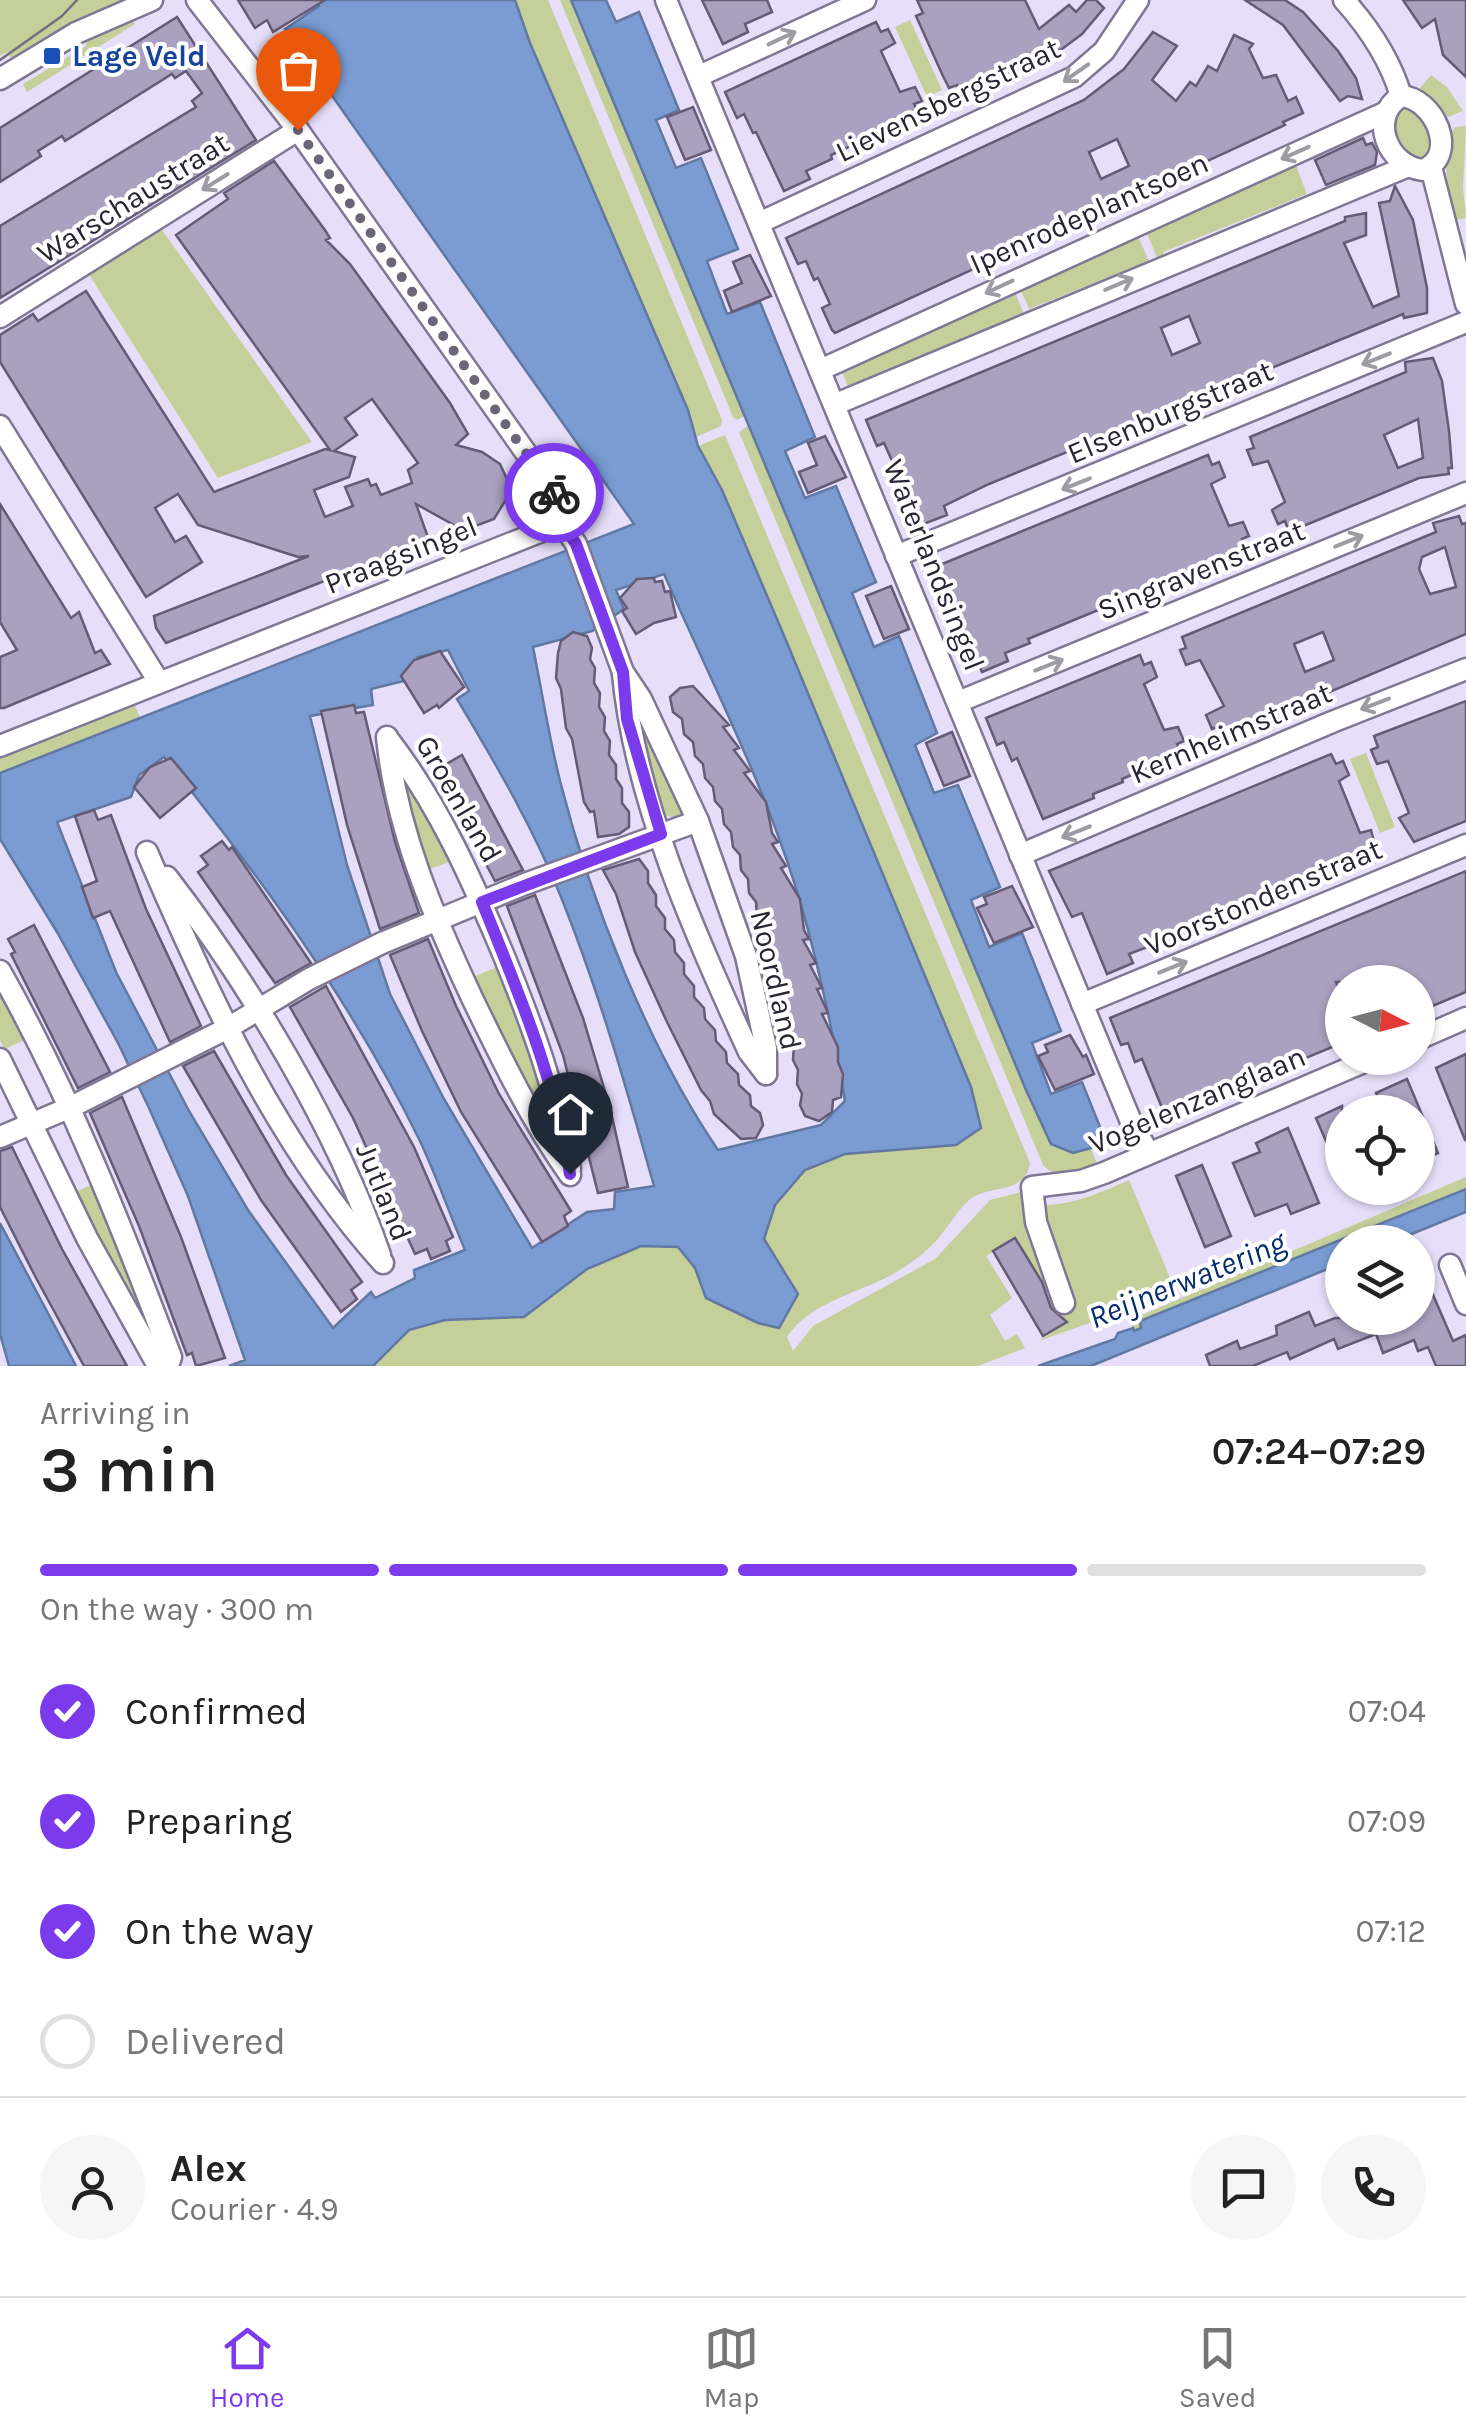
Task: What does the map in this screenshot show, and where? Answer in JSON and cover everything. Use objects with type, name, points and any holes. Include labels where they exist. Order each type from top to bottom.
[{"type":"street","points":[[0,79],[76,33],[152,0]]},
{"type":"street","points":[[197,0],[298,130],[560,501],[562,523]]},
{"type":"street","name":"Waterlandsingel","points":[[666,0],[1132,1124],[1148,1152]]},
{"type":"street","points":[[698,76],[864,0]]},
{"type":"street","name":"Lievensbergstraat","points":[[759,223],[1074,76],[1104,51],[1138,0]]},
{"type":"street","points":[[1344,0],[1393,69],[1401,96]]},
{"type":"street","points":[[1431,167],[1406,167],[1396,158],[1386,138],[1384,113],[1388,104],[1401,96],[1412,96],[1424,103],[1434,116],[1440,147],[1431,167],[1466,304]]},
{"type":"street","name":"Ipenrodeplantsoen","points":[[820,370],[1384,113]]},
{"type":"street","name":"Warschaustraat","points":[[0,317],[298,130]]},
{"type":"street","points":[[836,404],[1406,167]]},
{"type":"street","name":"Elsenburgstraat","points":[[896,556],[1466,322]]},
{"type":"street","points":[[0,426],[159,682]]},
{"type":"street","name":"Singravenstraat","points":[[958,702],[1466,493]]},
{"type":"street","name":"Noordland","points":[[562,523],[576,544],[623,672],[642,700],[698,821],[746,956],[766,1048],[766,1074],[749,1052],[676,884],[627,719],[623,672]]},
{"type":"street","name":"Praagsingel","points":[[0,746],[562,523]]},
{"type":"street","name":"Kernheimstraat","points":[[1020,854],[1466,669]]},
{"type":"street","name":"Groenland","points":[[387,737],[421,786],[482,902],[525,1006],[556,1101],[570,1174],[539,1130],[436,921],[391,779],[387,737]]},
{"type":"street","points":[[661,834],[698,821]]},
{"type":"street","name":"Groenland","points":[[258,1011],[309,979],[382,943],[661,834]]},
{"type":"street","name":"Voorstondenstraat","points":[[1082,1004],[1466,845]]},
{"type":"street","name":"Jutland","points":[[147,852],[184,898],[258,1011],[322,1122],[366,1212],[383,1263],[347,1224],[291,1138],[228,1028],[147,852]]},
{"type":"street","points":[[0,971],[71,1107],[124,1233],[171,1358],[166,1366],[157,1364],[87,1238],[0,1059]]},
{"type":"street","points":[[0,1137],[71,1107],[258,1011]]},
{"type":"street","points":[[1435,1032],[1466,1018]]},
{"type":"street","name":"Vogelenzanglaan","points":[[1064,1304],[1036,1222],[1037,1187],[1081,1181],[1332,1075]]},
{"type":"street","points":[[1450,1265],[1466,1304]]},
{"type":"green space","points":[[0,0],[134,0],[13,61],[7,52],[0,56]]},
{"type":"green space","points":[[515,0],[548,0],[722,420],[721,426],[696,437]]},
{"type":"green space","points":[[560,0],[571,0],[745,416],[737,420],[733,417]]},
{"type":"green space","points":[[131,19],[135,24],[27,92],[23,84],[86,46],[87,37]]},
{"type":"green space","points":[[910,20],[942,90],[927,97],[895,27]]},
{"type":"green space","points":[[1431,75],[1447,87],[1463,111],[1448,117],[1421,92]]},
{"type":"green space","points":[[1404,103],[1418,106],[1434,142],[1428,157],[1410,158],[1392,134],[1394,109]]},
{"type":"green space","points":[[1466,126],[1466,218],[1456,220],[1446,173],[1447,148],[1455,127]]},
{"type":"green space","points":[[1295,163],[1307,194],[1163,252],[1164,257],[1158,260],[1146,231]]},
{"type":"green space","points":[[155,220],[312,442],[218,478],[83,265]]},
{"type":"green space","points":[[1136,232],[1149,261],[1029,309],[1020,288]]},
{"type":"green space","points":[[1015,292],[1025,317],[849,390],[841,369]]},
{"type":"green space","points":[[749,425],[1051,1144],[1073,1153],[1091,1148],[1097,1164],[1062,1174],[1043,1165],[739,432]]},
{"type":"green space","points":[[725,435],[1030,1163],[1027,1173],[1014,1185],[969,1200],[935,1242],[908,1265],[838,1298],[797,1324],[787,1337],[793,1351],[813,1326],[935,1259],[990,1200],[1021,1192],[1025,1201],[1051,1205],[1078,1200],[1129,1180],[1173,1285],[1165,1296],[1039,1341],[1067,1323],[1015,1240],[986,1256],[1012,1298],[990,1315],[1005,1341],[1017,1334],[1025,1348],[978,1366],[295,1366],[719,1190],[798,1294],[764,1240],[775,1205],[805,1170],[845,1154],[892,1149],[971,1087],[722,490],[698,446]]},
{"type":"green space","points":[[133,700],[140,718],[0,775],[0,754]]},
{"type":"green space","points":[[635,704],[683,804],[675,818],[661,814],[631,706]]},
{"type":"green space","points":[[1366,753],[1395,827],[1380,833],[1350,759]]},
{"type":"green space","points":[[405,774],[452,861],[427,870],[405,802],[401,776]]},
{"type":"green space","points":[[495,968],[528,1045],[556,1140],[552,1142],[473,977]]},
{"type":"green space","points":[[0,986],[27,1039],[4,1049],[0,1040]]},
{"type":"green space","points":[[1466,1177],[1466,1188],[1435,1201],[1435,1190]]},
{"type":"green space","points":[[93,1184],[162,1358],[71,1194]]},
{"type":"green space","points":[[1400,1205],[1424,1205],[1376,1225],[1353,1225]]},
{"type":"green space","points":[[1325,1237],[1325,1246],[1141,1321],[1141,1328],[1134,1331],[1130,1320]]},
{"type":"water","points":[[316,0],[515,0],[688,410],[698,446],[722,490],[971,1087],[981,1128],[956,1145],[845,1154],[805,1170],[775,1205],[764,1239],[798,1294],[779,1328],[758,1323],[706,1298],[695,1268],[678,1247],[641,1246],[587,1269],[524,1317],[445,1320],[409,1330],[373,1366],[229,1366],[245,1360],[188,1196],[118,1043],[0,839],[0,773],[634,524],[285,29],[319,6]],"holes":[[[664,574],[781,845],[817,965],[845,1101],[821,1125],[718,1150],[668,1066],[605,924],[560,781],[533,647],[592,631],[624,609],[616,590]],[[448,650],[469,691],[457,699],[540,849],[601,1007],[654,1186],[615,1192],[614,1209],[587,1212],[532,1248],[444,1099],[390,994],[347,865],[310,716],[373,705],[371,689],[404,681],[418,657]],[[164,757],[302,940],[392,1086],[425,1151],[465,1250],[414,1270],[415,1278],[375,1298],[371,1292],[333,1328],[248,1210],[189,1111],[116,972],[57,822],[131,797],[139,775]]]},
{"type":"water","points":[[571,0],[606,0],[616,22],[639,12],[679,110],[656,120],[676,168],[701,158],[738,249],[707,261],[727,314],[760,302],[815,437],[785,451],[805,498],[836,486],[876,582],[852,593],[874,647],[899,636],[937,733],[915,745],[934,793],[958,785],[1000,887],[971,900],[989,947],[1022,933],[1061,1031],[1032,1043],[1051,1094],[1082,1082],[1102,1132],[1090,1138],[1091,1148],[1073,1153],[1051,1144],[1026,1090]]},
{"type":"water","points":[[1466,1189],[1466,1212],[1434,1225],[1377,1225],[1435,1205],[1435,1202]]},
{"type":"water","points":[[0,1223],[76,1366],[9,1366],[0,1334]]},
{"type":"water","points":[[1325,1246],[1325,1270],[1091,1366],[1038,1366],[1115,1339],[1118,1333],[1141,1328],[1140,1321]]},
{"type":"building","points":[[238,0],[325,0],[273,32],[267,20],[255,28]]},
{"type":"building","points":[[702,0],[767,0],[772,12],[745,24],[748,32],[723,44]]},
{"type":"building","points":[[917,0],[1025,0],[1039,29],[1069,5],[1076,12],[1087,0],[1096,0],[1104,8],[1082,34],[1062,49],[961,95],[957,85],[949,88],[942,74],[916,16],[923,13]]},
{"type":"building","points":[[1245,0],[1285,0],[1303,12],[1338,51],[1356,78],[1362,99],[1348,96],[1340,101],[1283,25]]},
{"type":"building","points":[[1403,0],[1466,0],[1466,77],[1443,55],[1435,19],[1422,28]]},
{"type":"building","points":[[177,17],[256,140],[0,298],[0,226],[196,107],[192,101],[202,93],[186,71],[175,78],[172,74],[65,141],[62,136],[38,151],[41,156],[0,182],[0,128]]},
{"type":"building","points":[[876,22],[881,32],[888,29],[895,43],[881,51],[900,92],[915,87],[922,101],[914,104],[919,115],[831,155],[832,159],[806,171],[810,179],[784,191],[756,132],[753,133],[744,114],[737,118],[725,92]]},
{"type":"building","points":[[1153,32],[1177,46],[1152,80],[1176,101],[1190,82],[1196,86],[1208,66],[1217,71],[1234,35],[1253,44],[1249,49],[1263,78],[1276,75],[1288,101],[1296,97],[1303,113],[1283,122],[1285,125],[835,333],[832,330],[822,308],[830,304],[818,278],[814,280],[806,261],[798,264],[786,238],[1084,100],[1124,69]],"holes":[[[1117,139],[1129,166],[1101,179],[1089,152]]]},
{"type":"building","points":[[693,107],[711,150],[685,160],[667,117]]},
{"type":"building","points":[[1363,138],[1377,152],[1375,165],[1326,185],[1315,160]]},
{"type":"building","points":[[274,161],[325,230],[330,238],[326,240],[350,264],[450,403],[468,434],[456,445],[482,452],[500,464],[507,479],[507,498],[494,519],[470,528],[454,525],[416,504],[429,540],[166,643],[156,628],[154,616],[309,556],[298,557],[198,525],[178,494],[155,508],[175,542],[186,536],[202,562],[146,597],[0,362],[0,335],[33,314],[38,321],[86,291],[214,492],[330,450],[176,235],[228,199],[224,193]],"holes":[[[372,399],[418,463],[408,470],[412,483],[381,495],[376,484],[371,486],[368,479],[345,487],[353,506],[325,517],[314,490],[349,477],[355,457],[334,451],[357,435],[345,418]]]},
{"type":"building","points":[[1395,186],[1413,220],[1427,288],[1427,313],[1404,318],[1403,314],[989,484],[944,506],[947,515],[921,525],[884,443],[877,446],[866,420],[1345,221],[1345,217],[1366,213],[1366,235],[1344,243],[1373,307],[1399,296],[1379,203],[1390,201]],"holes":[[[1189,316],[1200,343],[1172,355],[1161,328]]]},
{"type":"building","points":[[750,255],[771,296],[732,312],[724,291],[742,283],[733,262]]},
{"type":"building","points":[[1433,358],[1442,381],[1449,431],[1449,474],[1419,478],[1289,532],[1285,521],[1278,524],[1272,510],[1285,502],[1268,461],[1253,465],[1247,450],[1254,448],[1250,437],[1406,372],[1405,362]],"holes":[[[1418,419],[1423,458],[1398,468],[1384,435]]]},
{"type":"building","points":[[825,436],[846,477],[808,493],[799,472],[817,465],[808,443]]},
{"type":"building","points":[[1208,455],[1212,465],[1219,462],[1225,477],[1211,484],[1229,526],[1243,522],[1249,536],[1242,539],[1246,549],[1028,639],[1030,643],[1005,653],[1008,661],[982,672],[957,612],[951,614],[943,595],[936,598],[925,571]]},
{"type":"building","points":[[0,504],[71,618],[79,612],[95,653],[101,650],[110,664],[4,708],[0,708],[0,657],[17,650],[0,622]]},
{"type":"building","points":[[1459,516],[1462,524],[1466,523],[1466,634],[1224,737],[1219,726],[1212,729],[1206,715],[1224,706],[1200,660],[1186,665],[1180,650],[1186,648],[1182,637],[1436,532],[1433,523]],"holes":[[[1445,547],[1456,587],[1430,594],[1419,569],[1422,557]],[[1323,632],[1334,660],[1305,672],[1294,644]]]},
{"type":"building","points":[[654,578],[655,582],[662,581],[665,592],[670,591],[676,617],[654,623],[636,634],[622,611],[627,608],[620,598],[637,579]]},
{"type":"building","points":[[891,586],[909,629],[884,639],[866,596]]},
{"type":"building","points":[[573,632],[587,636],[592,648],[590,659],[600,693],[599,707],[605,717],[604,731],[610,741],[609,755],[616,765],[622,803],[629,812],[629,827],[619,834],[598,837],[594,811],[590,812],[584,802],[572,739],[566,728],[556,678],[561,641]]},
{"type":"building","points":[[440,651],[464,687],[439,708],[437,705],[424,713],[401,676],[414,660]]},
{"type":"building","points":[[1140,655],[1144,665],[1151,662],[1157,677],[1144,684],[1164,730],[1178,727],[1184,741],[1177,744],[1181,754],[1043,819],[1017,758],[1012,761],[1004,742],[997,745],[986,718]]},
{"type":"building","points":[[693,686],[729,725],[723,727],[750,771],[744,773],[766,802],[772,833],[778,842],[772,844],[800,899],[809,939],[803,940],[816,963],[810,965],[822,988],[817,989],[828,1013],[822,1014],[838,1047],[843,1074],[841,1097],[833,1100],[832,1112],[819,1121],[805,1116],[800,1105],[802,1094],[793,1060],[794,1045],[788,1036],[789,1021],[782,1012],[777,973],[770,964],[764,926],[757,917],[748,879],[741,870],[740,855],[733,847],[731,832],[724,824],[713,787],[705,778],[703,764],[695,756],[693,742],[684,734],[682,719],[673,712],[670,697],[680,688]]},
{"type":"building","points":[[1466,701],[1466,821],[1414,842],[1399,818],[1409,813],[1388,761],[1377,764],[1371,750],[1378,747],[1374,736]]},
{"type":"building","points":[[354,705],[356,713],[364,712],[395,842],[419,913],[380,929],[347,825],[321,711]]},
{"type":"building","points":[[952,732],[970,776],[944,786],[926,743]]},
{"type":"building","points":[[1331,754],[1336,764],[1343,761],[1349,775],[1339,781],[1360,833],[1371,830],[1378,857],[1157,949],[1155,944],[1129,954],[1133,963],[1107,974],[1082,913],[1072,917],[1049,871]]},
{"type":"building","points":[[462,755],[523,870],[495,881],[436,770]]},
{"type":"building","points":[[171,758],[196,788],[160,818],[134,787],[150,767]]},
{"type":"building","points":[[94,810],[98,820],[111,815],[146,909],[201,1026],[170,1042],[110,911],[93,918],[82,887],[97,881],[75,816]]},
{"type":"building","points":[[222,841],[229,850],[232,847],[311,963],[275,983],[198,872],[208,865],[201,856]]},
{"type":"building","points":[[639,859],[648,871],[648,883],[665,918],[665,929],[684,963],[684,974],[694,986],[694,997],[715,1030],[716,1041],[726,1052],[727,1063],[738,1074],[739,1085],[760,1113],[763,1125],[756,1138],[741,1139],[714,1114],[635,952],[616,894],[603,870]]},
{"type":"building","points":[[1466,871],[1466,992],[1435,1005],[1435,965],[1325,965],[1325,1050],[1219,1094],[1217,1089],[1190,1100],[1194,1109],[1167,1120],[1142,1059],[1135,1062],[1128,1043],[1121,1045],[1110,1018]]},
{"type":"building","points":[[1012,886],[1033,927],[994,943],[977,908],[987,904],[984,897]]},
{"type":"building","points":[[535,895],[583,1018],[628,1187],[598,1193],[563,1055],[507,906]]},
{"type":"building","points":[[34,925],[110,1072],[78,1088],[11,954],[15,952],[8,939]]},
{"type":"building","points":[[428,939],[499,1094],[571,1211],[564,1216],[568,1226],[542,1242],[461,1112],[390,955]]},
{"type":"building","points":[[326,986],[414,1147],[453,1237],[446,1241],[450,1251],[431,1259],[427,1249],[415,1254],[353,1118],[290,1007]]},
{"type":"building","points":[[1070,1035],[1083,1057],[1086,1055],[1094,1074],[1055,1090],[1038,1056],[1048,1052],[1045,1045]]},
{"type":"building","points":[[214,1051],[286,1175],[362,1282],[351,1290],[357,1299],[341,1312],[261,1200],[183,1066]]},
{"type":"building","points":[[1466,1054],[1466,1140],[1465,1140],[1436,1068]]},
{"type":"building","points":[[1407,1079],[1414,1095],[1377,1095]]},
{"type":"building","points":[[122,1097],[181,1237],[225,1358],[196,1366],[192,1353],[187,1355],[139,1226],[90,1113]]},
{"type":"building","points":[[1325,1114],[1325,1139],[1316,1118]]},
{"type":"building","points":[[1288,1128],[1319,1203],[1291,1214],[1287,1204],[1255,1216],[1233,1163],[1260,1152],[1256,1143]]},
{"type":"building","points":[[12,1147],[62,1249],[127,1366],[84,1366],[35,1276],[0,1207],[0,1151]]},
{"type":"building","points":[[1202,1165],[1231,1236],[1205,1247],[1176,1176]]},
{"type":"building","points":[[1015,1238],[1042,1282],[1051,1308],[1067,1322],[1043,1336],[993,1251]]},
{"type":"building","points":[[1435,1299],[1453,1341],[1466,1335],[1466,1366],[1436,1366],[1428,1347],[1418,1351],[1414,1340],[1383,1353],[1376,1335],[1435,1335]]},
{"type":"building","points":[[1309,1312],[1315,1326],[1325,1322],[1325,1335],[1373,1335],[1338,1349],[1334,1339],[1290,1359],[1287,1352],[1253,1366],[1210,1366],[1206,1355],[1237,1341],[1240,1349],[1277,1335],[1276,1326]]},
{"type":"tram line","points":[[0,60],[62,16],[77,0]]},
{"type":"way so far","points":[[298,130],[554,493]]},
{"type":"place","name":"Lage Veld","points":[[52,56]]},
{"type":"route","points":[[554,493],[560,501],[562,523],[576,544],[623,672],[627,719],[661,834],[482,902],[525,1006],[550,1082],[562,1120],[570,1174]]},
{"type":"water label","name":"Reijnerwatering","points":[[1187,1280]]}]
